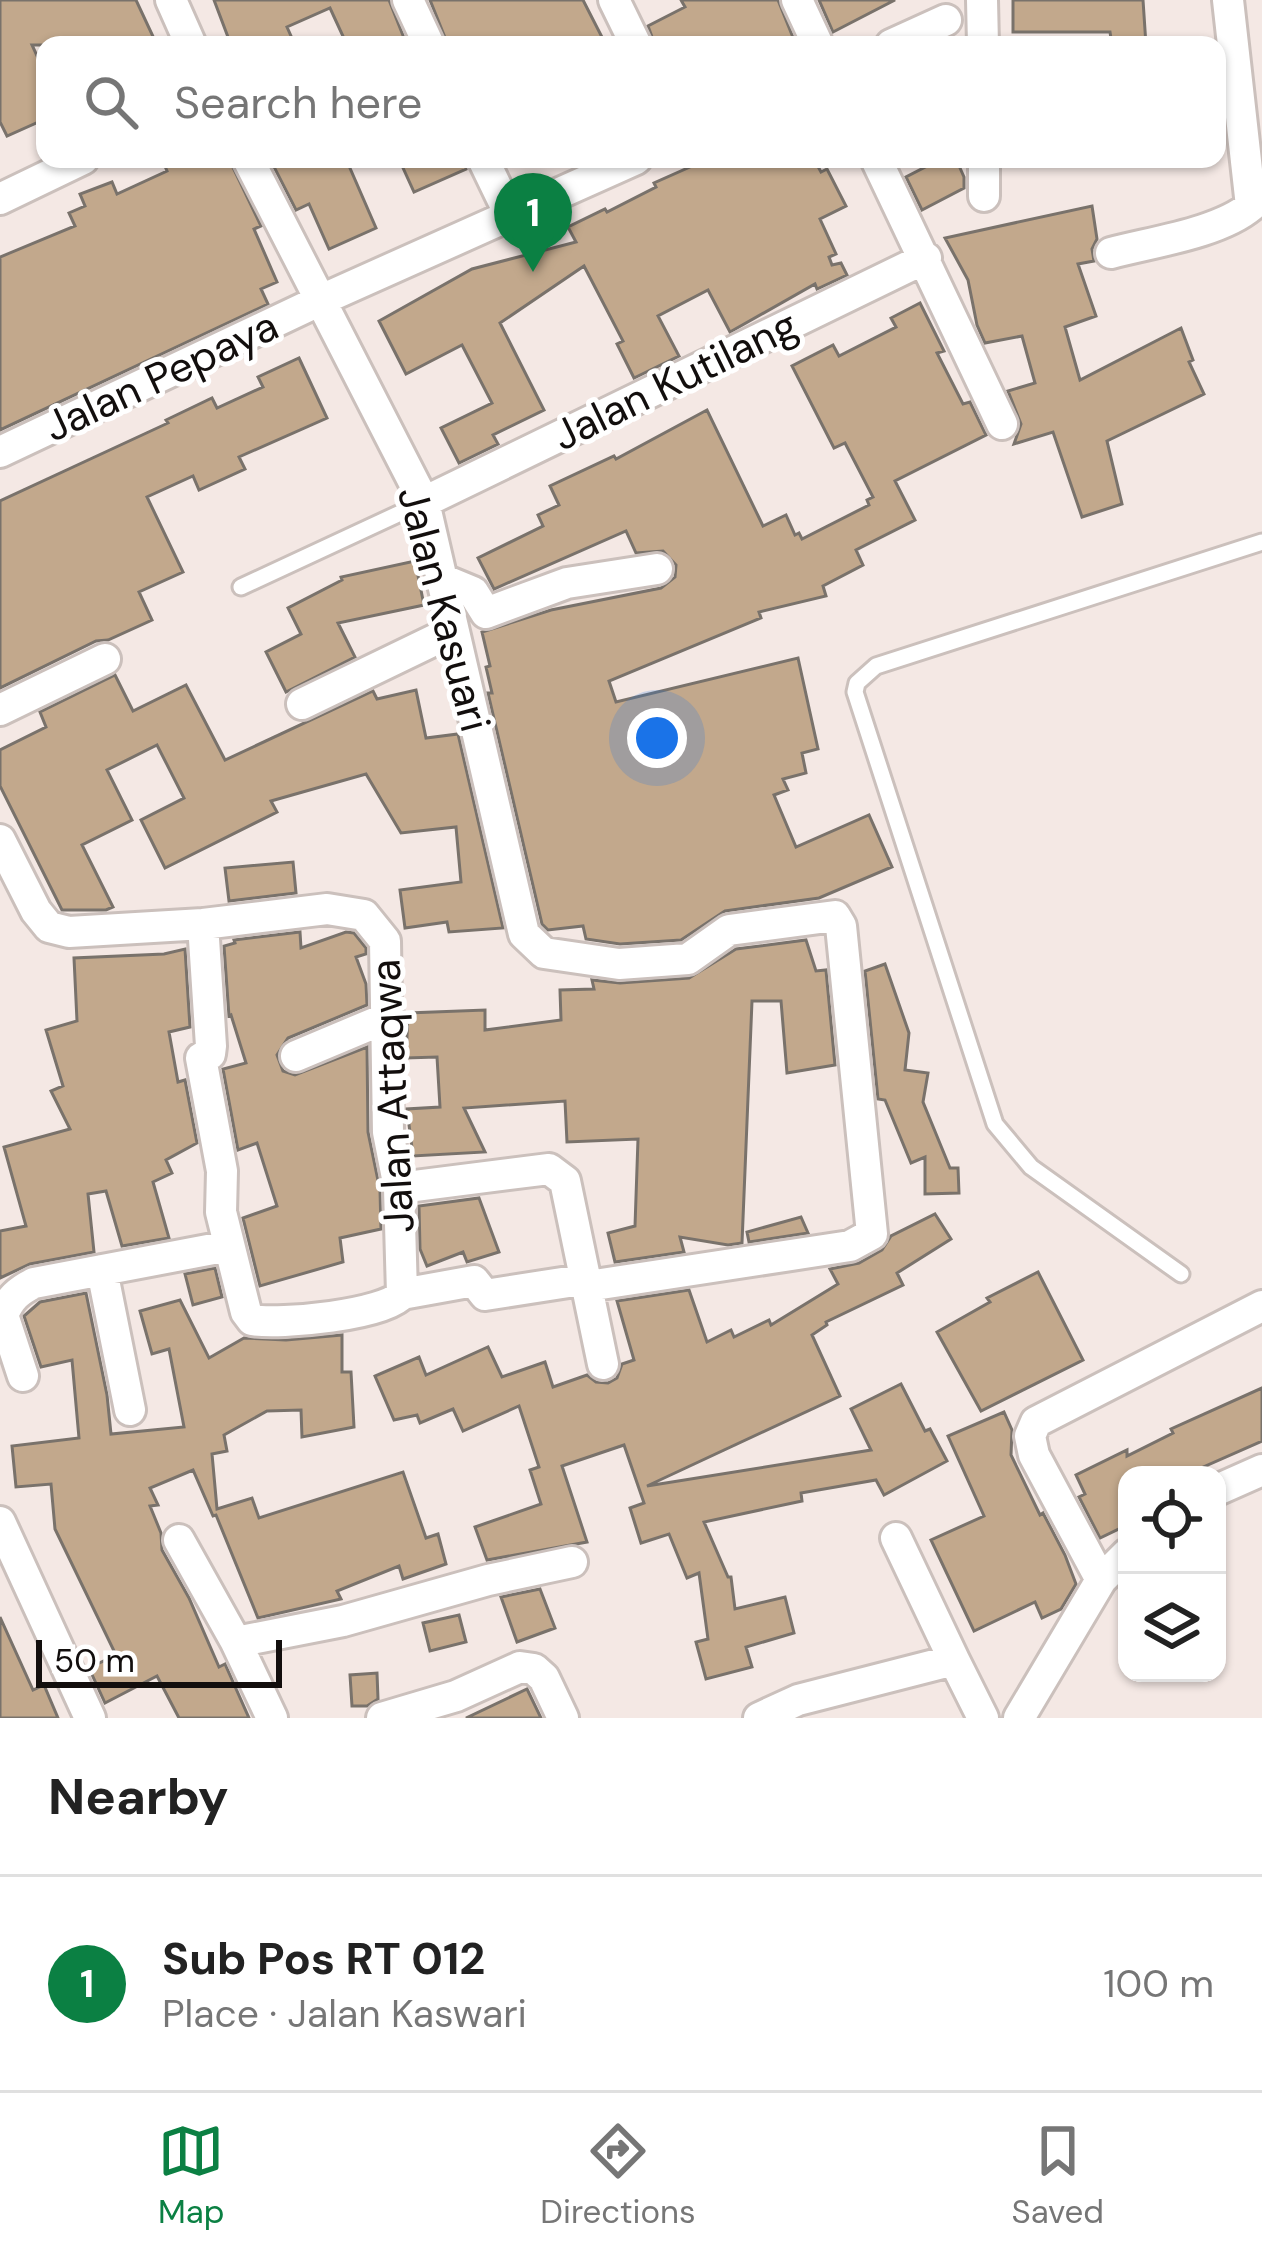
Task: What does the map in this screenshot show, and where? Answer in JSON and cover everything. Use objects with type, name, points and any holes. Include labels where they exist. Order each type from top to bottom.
[{"type":"street","points":[[171,0],[187,36]]},
{"type":"street","points":[[408,0],[425,36]]},
{"type":"street","points":[[614,0],[632,36]]},
{"type":"street","points":[[797,0],[814,36]]},
{"type":"street","points":[[982,0],[982,36]]},
{"type":"street","points":[[1111,253],[1213,226],[1238,217],[1251,206],[1228,0]]},
{"type":"street","points":[[911,36],[946,20]]},
{"type":"street","points":[[2,192],[61,168]]},
{"type":"street","name":"Jalan Kasuari","points":[[253,168],[424,502],[524,934],[544,953],[619,964],[688,959],[729,930],[835,916],[841,926],[872,1234],[850,1246],[587,1286]]},
{"type":"street","points":[[487,168],[510,215]]},
{"type":"street","name":"Jalan Pepaya","points":[[0,452],[616,168]]},
{"type":"street","points":[[881,168],[1002,424]]},
{"type":"street","points":[[984,168],[984,196]]},
{"type":"street","name":"Jalan Kutilang","points":[[424,502],[926,258]]},
{"type":"street","points":[[444,580],[473,592],[486,613],[567,583],[657,569]]},
{"type":"street","points":[[302,704],[453,631]]},
{"type":"street","points":[[0,710],[105,659]]},
{"type":"street","name":"Jalan Attaqwa","points":[[0,840],[36,911],[50,927],[69,932],[203,924],[327,909],[364,915],[385,941],[388,1132],[398,1188],[402,1294]]},
{"type":"street","points":[[203,924],[211,1046],[210,1054],[201,1058],[223,1171],[220,1211],[246,1312],[257,1322],[380,1308],[402,1294],[474,1281],[485,1294],[575,1281],[587,1286]]},
{"type":"street","points":[[296,1056],[389,1017]]},
{"type":"street","points":[[398,1188],[549,1168],[565,1181],[603,1364]]},
{"type":"street","points":[[23,1376],[3,1315],[9,1300],[34,1283],[229,1246]]},
{"type":"street","points":[[102,1270],[130,1411]]},
{"type":"street","points":[[1101,1580],[1034,1456],[1036,1422],[1262,1306]]},
{"type":"street","points":[[1226,1486],[1262,1470]]},
{"type":"street","points":[[0,1522],[90,1718]]},
{"type":"street","points":[[896,1538],[945,1663],[982,1718]]},
{"type":"street","points":[[178,1540],[236,1642],[272,1718]]},
{"type":"street","points":[[236,1642],[343,1622],[488,1580],[572,1562]]},
{"type":"street","points":[[1019,1718],[1101,1580],[1118,1563]]},
{"type":"street","points":[[759,1718],[945,1663]]},
{"type":"street","points":[[382,1718],[456,1696],[520,1667],[534,1669],[544,1678],[563,1718]]},
{"type":"lane","points":[[241,587],[424,502]]},
{"type":"lane","points":[[1181,1274],[1031,1167],[995,1124],[855,692],[857,683],[876,666],[1262,542]]},
{"type":"building","points":[[0,0],[136,0],[153,36],[36,36],[36,45],[32,45],[36,123],[7,136],[0,122]]},
{"type":"building","points":[[214,0],[389,0],[403,36],[343,36],[330,8],[287,27],[291,36],[228,36]]},
{"type":"building","points":[[430,0],[583,0],[601,36],[444,36]]},
{"type":"building","points":[[681,0],[778,0],[792,36],[652,36],[648,26],[685,7]]},
{"type":"building","points":[[819,0],[895,0],[833,32]]},
{"type":"building","points":[[1013,0],[1143,0],[1145,36],[1013,32]]},
{"type":"building","points":[[233,168],[261,226],[254,229],[277,282],[261,289],[268,304],[0,430],[0,257],[75,226],[69,213],[85,206],[80,194],[112,182],[117,194],[167,171]]},
{"type":"building","points":[[275,168],[350,168],[376,228],[329,249],[309,204],[296,210]]},
{"type":"building","points":[[403,168],[466,168],[466,169],[414,192]]},
{"type":"building","points":[[688,168],[827,169],[846,206],[820,219],[836,254],[829,257],[832,265],[841,263],[847,275],[817,289],[815,284],[730,332],[708,290],[658,316],[679,356],[634,378],[617,344],[623,341],[584,266],[500,323],[544,410],[493,435],[498,444],[459,463],[441,428],[492,403],[462,345],[406,374],[379,321],[472,269],[576,242],[568,227],[656,187],[654,183]]},
{"type":"building","points":[[924,168],[960,168],[964,188],[922,210],[906,177]]},
{"type":"building","points":[[1092,206],[1097,239],[1092,249],[1094,261],[1078,264],[1096,316],[1065,327],[1080,380],[1181,328],[1193,360],[1189,362],[1204,394],[1107,441],[1122,504],[1082,517],[1053,432],[1014,444],[1021,424],[1008,391],[1035,383],[1022,336],[985,343],[968,280],[945,238]]},
{"type":"building","points":[[920,303],[944,351],[937,353],[963,404],[970,402],[986,435],[895,481],[915,520],[856,550],[863,565],[823,586],[826,596],[759,612],[761,618],[609,681],[616,702],[798,658],[818,749],[802,753],[806,773],[783,779],[788,790],[774,795],[796,847],[869,815],[892,867],[819,898],[725,911],[681,940],[620,944],[586,939],[583,926],[548,930],[542,924],[488,693],[492,693],[486,667],[490,666],[482,632],[551,610],[661,588],[675,577],[676,565],[663,551],[636,553],[626,531],[494,589],[478,558],[543,526],[538,515],[559,505],[550,486],[616,459],[707,410],[763,526],[786,515],[795,535],[799,533],[802,539],[869,505],[867,500],[873,497],[845,443],[834,448],[792,366],[833,345],[839,356],[896,327],[891,318]]},
{"type":"building","points":[[299,358],[327,418],[239,457],[245,469],[199,490],[193,476],[147,497],[183,572],[139,592],[152,620],[96,641],[0,688],[0,501],[212,398],[217,408],[263,387],[258,377]]},
{"type":"building","points":[[415,561],[424,605],[338,623],[355,657],[286,692],[266,652],[301,634],[288,608],[341,577]]},
{"type":"building","points":[[115,675],[133,711],[186,685],[225,760],[373,691],[377,699],[416,690],[426,738],[458,734],[503,928],[449,932],[447,922],[405,928],[400,890],[461,882],[456,827],[401,833],[366,774],[271,801],[277,812],[165,868],[141,820],[184,798],[157,745],[107,770],[132,820],[82,845],[113,907],[62,910],[0,786],[0,750],[46,727],[40,712]]},
{"type":"building","points":[[293,862],[296,893],[229,901],[225,868]]},
{"type":"building","points":[[300,932],[301,948],[346,932],[354,933],[366,948],[366,954],[356,957],[366,984],[367,1005],[288,1038],[277,1055],[283,1071],[295,1075],[367,1047],[368,1132],[380,1190],[381,1229],[340,1238],[343,1262],[260,1286],[243,1218],[277,1206],[257,1143],[238,1150],[223,1069],[246,1063],[229,1016],[224,946],[234,940]]},
{"type":"building","points":[[806,940],[816,971],[826,970],[835,1065],[787,1073],[781,1001],[752,1001],[742,1243],[680,1237],[684,1252],[615,1262],[608,1233],[635,1226],[638,1139],[567,1142],[565,1101],[464,1108],[485,1152],[413,1156],[407,1109],[440,1107],[437,1057],[406,1058],[408,1013],[485,1010],[485,1030],[561,1020],[560,990],[594,989],[592,980],[689,978],[736,949]]},
{"type":"building","points":[[185,949],[190,1027],[169,1032],[178,1082],[185,1080],[197,1143],[166,1160],[172,1173],[153,1182],[169,1238],[122,1246],[106,1191],[88,1194],[94,1252],[30,1264],[0,1278],[0,1231],[26,1226],[4,1147],[70,1129],[51,1091],[63,1086],[46,1030],[77,1021],[74,958]]},
{"type":"building","points":[[885,964],[909,1033],[905,1070],[928,1073],[923,1102],[950,1168],[958,1168],[959,1193],[925,1194],[925,1157],[911,1163],[885,1100],[878,1099],[865,971]]},
{"type":"building","points":[[479,1198],[499,1252],[467,1262],[463,1252],[427,1266],[420,1249],[419,1206]]},
{"type":"building","points":[[935,1214],[951,1239],[897,1273],[903,1285],[826,1322],[812,1335],[840,1396],[647,1486],[871,1450],[851,1409],[901,1384],[925,1431],[930,1429],[947,1461],[884,1495],[876,1480],[801,1493],[802,1501],[704,1522],[731,1577],[735,1609],[785,1597],[794,1633],[746,1647],[752,1667],[706,1679],[696,1642],[708,1639],[699,1573],[687,1578],[669,1534],[641,1543],[630,1508],[644,1503],[624,1445],[562,1466],[587,1542],[487,1560],[475,1527],[541,1504],[530,1470],[539,1467],[519,1406],[463,1431],[453,1409],[420,1423],[417,1415],[394,1420],[375,1376],[419,1357],[426,1375],[488,1347],[502,1377],[545,1362],[553,1387],[587,1375],[608,1383],[617,1378],[622,1364],[634,1360],[617,1301],[689,1290],[707,1342],[731,1330],[734,1337],[769,1320],[771,1325],[838,1284],[830,1269],[859,1263],[882,1250],[891,1236]]},
{"type":"building","points":[[801,1217],[808,1233],[749,1242],[747,1232]]},
{"type":"building","points":[[215,1268],[222,1297],[193,1305],[185,1274]]},
{"type":"building","points":[[1038,1272],[1083,1360],[981,1411],[937,1332],[990,1302],[987,1298]]},
{"type":"building","points":[[86,1293],[111,1434],[184,1427],[169,1349],[152,1354],[140,1311],[180,1300],[209,1358],[244,1338],[342,1335],[342,1372],[351,1372],[354,1427],[302,1437],[301,1410],[267,1411],[224,1435],[227,1451],[212,1454],[217,1509],[252,1498],[259,1518],[403,1472],[426,1538],[438,1534],[446,1564],[403,1579],[399,1566],[337,1591],[341,1599],[258,1618],[193,1470],[150,1488],[158,1505],[150,1506],[162,1550],[249,1718],[179,1718],[157,1676],[105,1703],[89,1668],[116,1655],[55,1529],[51,1484],[16,1487],[12,1446],[79,1438],[72,1360],[41,1367],[24,1316],[40,1302]]},
{"type":"building","points":[[1262,1388],[1262,1441],[1205,1466],[1118,1466],[1118,1529],[1100,1538],[1079,1497],[1085,1494],[1076,1475],[1127,1450],[1127,1456],[1173,1433],[1171,1429]]},
{"type":"building","points":[[1004,1412],[1012,1430],[1011,1455],[1076,1584],[1061,1609],[1042,1618],[1035,1602],[974,1631],[931,1540],[984,1516],[948,1436]]},
{"type":"building","points":[[540,1589],[555,1628],[517,1642],[501,1597]]},
{"type":"building","points":[[459,1615],[466,1642],[430,1651],[423,1623]]},
{"type":"building","points":[[0,1617],[33,1690],[44,1685],[58,1718],[0,1718]]},
{"type":"building","points":[[377,1673],[378,1699],[367,1706],[352,1706],[350,1675]]},
{"type":"building","points":[[527,1689],[541,1718],[466,1718]]},
{"type":"place","name":"Sub Pos RT 012","points":[[533,272]]}]
